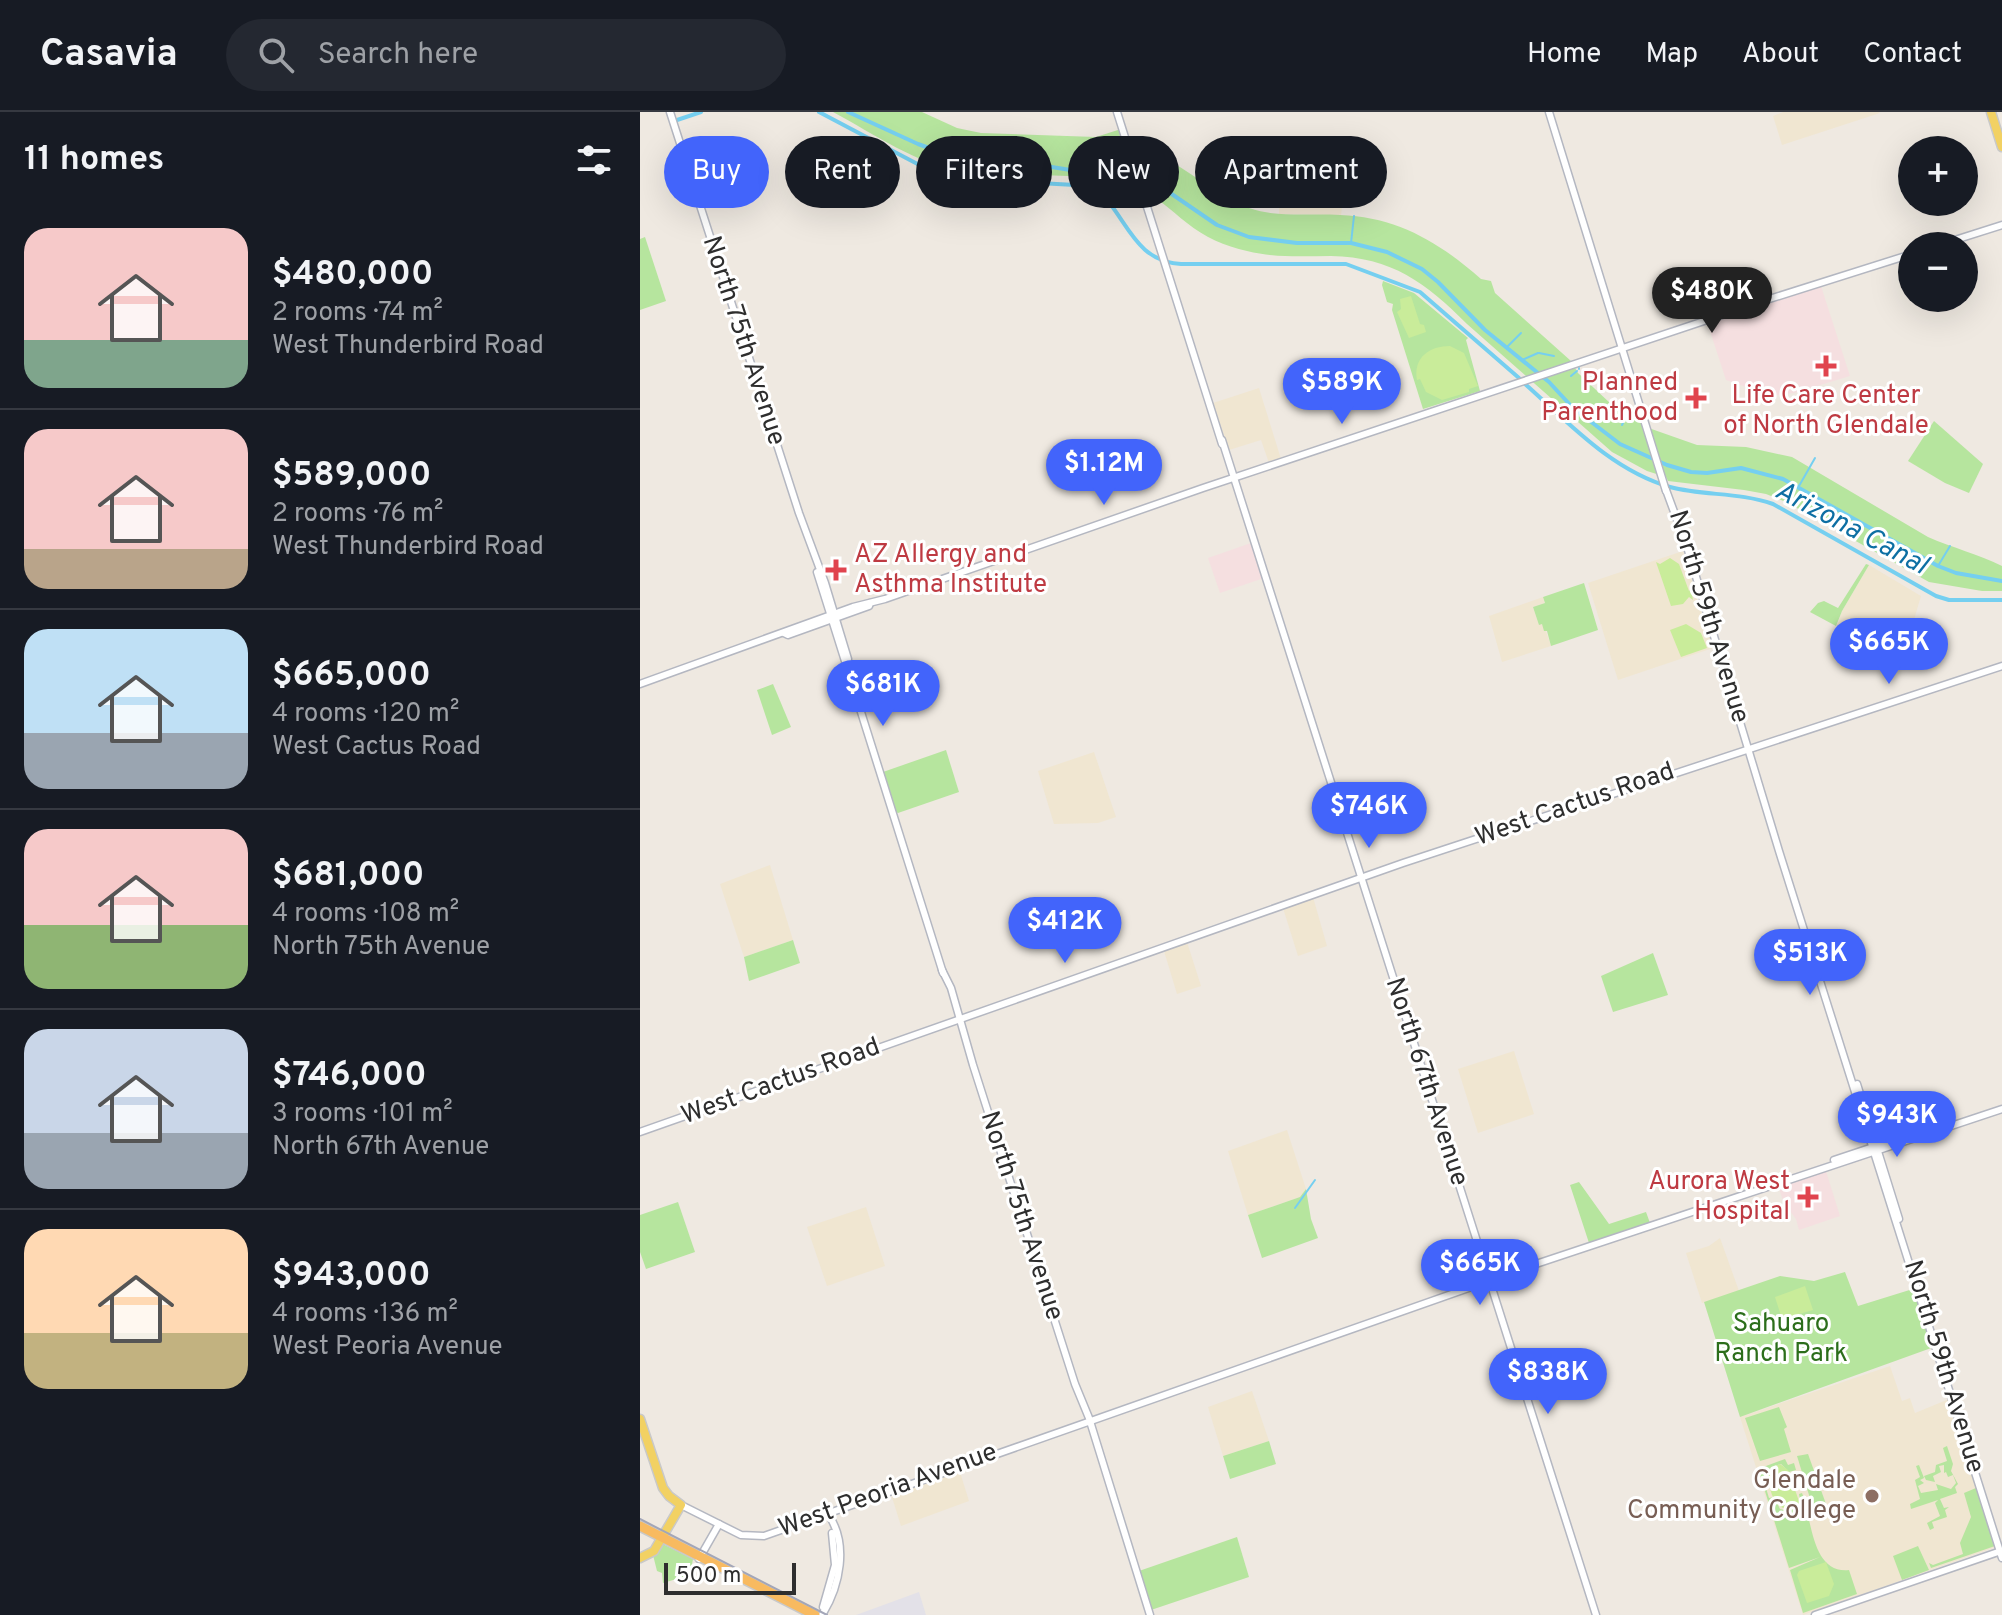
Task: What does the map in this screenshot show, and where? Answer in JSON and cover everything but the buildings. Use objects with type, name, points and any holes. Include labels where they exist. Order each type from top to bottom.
[{"type":"highway","points":[[640,1528],[818,1615]]},
{"type":"highway","points":[[701,1559],[804,1615]]},
{"type":"main road","name":"North 75th Avenue","points":[[670,112],[848,659],[958,1018]]},
{"type":"main road","name":"North 67th Avenue","points":[[1118,112],[1596,1615]]},
{"type":"main road","name":"North 59th Avenue","points":[[1547,112],[1908,1246],[1906,1249]]},
{"type":"main road","points":[[1991,112],[2002,147]]},
{"type":"main road","points":[[1978,233],[2002,225]]},
{"type":"main road","points":[[1680,328],[1898,258]]},
{"type":"main road","name":"North 59th Avenue","points":[[1599,276],[1622,347]]},
{"type":"main road","points":[[640,684],[1234,478],[1728,313]]},
{"type":"main road","points":[[1701,323],[1718,314]]},
{"type":"main road","points":[[1611,319],[1616,325]]},
{"type":"main road","name":"West Cactus Road","points":[[640,1132],[1361,877],[1748,747],[2002,666]]},
{"type":"main road","name":"North 75th Avenue","points":[[942,972],[949,983],[967,1048],[1150,1615]]},
{"type":"main road","name":"West Peoria Avenue","points":[[1371,1322],[2002,1107]]},
{"type":"main road","name":"North 59th Avenue","points":[[1875,1148],[1882,1179],[2001,1550]]},
{"type":"main road","name":"West Peoria Avenue","points":[[1675,1217],[1837,1161]]},
{"type":"main road","points":[[1882,1179],[1891,1193]]},
{"type":"main road","points":[[1728,1200],[1748,1190]]},
{"type":"main road","name":"West Peoria Avenue","points":[[679,1504],[741,1535],[761,1536],[1489,1281]]},
{"type":"main road","points":[[1389,1317],[1406,1308]]},
{"type":"main road","points":[[640,1419],[665,1491],[679,1504],[660,1539],[640,1557]]},
{"type":"main road","name":"North 59th Avenue","points":[[1980,1485],[2001,1550]]},
{"type":"main road","points":[[1983,1500],[1991,1513]]},
{"type":"main road","points":[[818,1615],[835,1589],[837,1568],[828,1514]]},
{"type":"main road","points":[[701,1559],[719,1524]]},
{"type":"main road","points":[[1815,1615],[2001,1550]]},
{"type":"main road","points":[[818,1615],[837,1568]]},
{"type":"shaded area","points":[[1783,112],[1880,113],[1782,145],[1773,116]]},
{"type":"shaded area","points":[[1279,208],[1342,208],[1341,215],[1279,214]]},
{"type":"shaded area","points":[[1821,286],[1850,376],[1777,395],[1726,380],[1707,322]]},
{"type":"shaded area","points":[[1259,388],[1281,459],[1269,463],[1261,440],[1229,450],[1213,403]]},
{"type":"shaded area","points":[[1251,543],[1264,578],[1220,593],[1208,558]]},
{"type":"shaded area","points":[[1683,551],[1713,648],[1618,680],[1588,583]]},
{"type":"shaded area","points":[[1869,565],[1921,596],[1913,623],[1897,622],[1857,628],[1837,625]]},
{"type":"shaded area","points":[[1543,597],[1545,603],[1533,607],[1551,646],[1502,662],[1489,616]]},
{"type":"shaded area","points":[[1094,752],[1116,817],[1098,823],[1054,824],[1038,771]]},
{"type":"shaded area","points":[[770,865],[793,940],[744,957],[720,884]]},
{"type":"shaded area","points":[[1313,897],[1327,946],[1298,956],[1283,908]]},
{"type":"shaded area","points":[[1187,942],[1201,986],[1177,994],[1164,951]]},
{"type":"shaded area","points":[[1514,1051],[1534,1114],[1478,1133],[1458,1069]]},
{"type":"shaded area","points":[[1287,1130],[1306,1189],[1300,1197],[1248,1215],[1228,1151]]},
{"type":"shaded area","name":"Aurora West Hospital","points":[[1825,1168],[1840,1216],[1799,1230],[1778,1186]]},
{"type":"shaded area","points":[[866,1207],[885,1266],[827,1286],[807,1227]]},
{"type":"shaded area","points":[[1720,1238],[1739,1291],[1702,1303],[1686,1253],[1709,1246]]},
{"type":"shaded area","name":"Glendale Community College","points":[[1890,1366],[1902,1401],[1910,1398],[1915,1413],[1949,1399],[1996,1547],[1803,1615],[1740,1417]]},
{"type":"shaded area","points":[[1252,1391],[1269,1441],[1223,1456],[1208,1407]]},
{"type":"shaded area","points":[[959,1469],[969,1501],[901,1526],[891,1494]]},
{"type":"shaded area","points":[[919,1592],[926,1615],[856,1615]]},
{"type":"green space","points":[[833,112],[922,112],[957,128],[981,133],[1068,136],[1068,176],[1052,176],[1052,136],[916,136],[916,157],[900,149],[900,136],[876,136]]},
{"type":"green space","points":[[1121,129],[1123,136],[1099,136]]},
{"type":"green space","points":[[1179,167],[1195,177],[1195,208],[1249,208],[1282,214],[1361,217],[1399,226],[1433,243],[1481,279],[1491,281],[1495,293],[1571,361],[1578,373],[1627,419],[1640,418],[1643,426],[1697,445],[1746,447],[1792,457],[1928,537],[2002,566],[2002,591],[1982,591],[1929,582],[1786,502],[1766,494],[1668,481],[1666,477],[1647,471],[1612,452],[1437,296],[1390,267],[1353,258],[1268,255],[1247,251],[1200,233],[1168,208],[1179,208]]},
{"type":"green space","points":[[645,237],[666,301],[640,310],[640,239]]},
{"type":"green space","points":[[1383,281],[1414,293],[1468,338],[1480,391],[1423,409],[1392,310],[1393,304],[1387,302]]},
{"type":"green space","points":[[1411,296],[1420,324],[1424,325],[1426,332],[1409,338],[1397,312],[1401,309],[1400,299]]},
{"type":"green space","points":[[1450,346],[1464,353],[1478,386],[1442,400],[1426,392],[1420,379],[1417,380],[1416,372],[1424,354]]},
{"type":"green space","points":[[1934,421],[1983,464],[1969,493],[1908,461]]},
{"type":"green space","points":[[1670,558],[1679,564],[1689,591],[1691,588],[1693,600],[1689,597],[1683,604],[1671,606],[1656,562],[1660,564]]},
{"type":"green space","points":[[1866,564],[1869,565],[1836,626],[1810,612],[1824,601],[1838,608]]},
{"type":"green space","points":[[1584,583],[1598,630],[1551,646],[1547,631],[1544,631],[1542,624],[1539,625],[1533,607],[1545,603],[1543,597]]},
{"type":"green space","points":[[1686,624],[1701,633],[1707,648],[1681,657],[1670,630]]},
{"type":"green space","points":[[773,684],[791,727],[772,735],[757,690]]},
{"type":"green space","points":[[946,750],[959,792],[896,812],[883,772]]},
{"type":"green space","points":[[793,940],[800,963],[749,981],[744,957]]},
{"type":"green space","points":[[1653,953],[1668,995],[1613,1012],[1601,976]]},
{"type":"green space","points":[[1579,1182],[1609,1224],[1646,1212],[1650,1223],[1589,1243],[1570,1185]]},
{"type":"green space","points":[[1306,1189],[1318,1238],[1262,1258],[1248,1215],[1300,1197]]},
{"type":"green space","points":[[678,1202],[695,1252],[646,1269],[640,1252],[640,1215]]},
{"type":"green space","name":"Sahuaro Ranch Park","points":[[1845,1272],[1858,1306],[1916,1288],[1934,1347],[1740,1417],[1704,1302],[1780,1276],[1814,1281]]},
{"type":"green space","points":[[1805,1286],[1813,1310],[1782,1319],[1775,1297]]},
{"type":"green space","points":[[1779,1407],[1787,1427],[1784,1429],[1791,1452],[1760,1461],[1745,1418]]},
{"type":"green space","points":[[1269,1441],[1276,1464],[1230,1479],[1223,1456]]},
{"type":"green space","points":[[1947,1446],[1953,1464],[1951,1471],[1958,1484],[1955,1487],[1957,1493],[1940,1499],[1944,1508],[1949,1507],[1945,1510],[1947,1517],[1932,1522],[1934,1528],[1930,1530],[1927,1523],[1940,1516],[1935,1503],[1938,1500],[1911,1509],[1910,1504],[1920,1499],[1915,1480],[1920,1477],[1916,1466],[1919,1465],[1924,1478],[1920,1480],[1924,1483],[1918,1486],[1921,1493],[1938,1490],[1936,1484],[1951,1489],[1956,1483],[1953,1475],[1948,1477],[1944,1473],[1944,1465],[1939,1466],[1941,1472],[1933,1476],[1935,1482],[1926,1480],[1924,1476],[1935,1472],[1936,1465],[1947,1461],[1943,1448]]},
{"type":"green space","points":[[1808,1454],[1826,1504],[1813,1508],[1797,1456]]},
{"type":"green space","points":[[1785,1459],[1788,1465],[1794,1463],[1796,1470],[1789,1472],[1781,1464],[1771,1467],[1770,1484],[1766,1488],[1769,1498],[1774,1497],[1780,1509],[1788,1511],[1801,1504],[1799,1494],[1802,1493],[1820,1554],[1836,1569],[1849,1570],[1857,1594],[1803,1613],[1790,1570],[1820,1557],[1789,1568],[1758,1469]]},
{"type":"green space","points":[[1780,1464],[1788,1470],[1800,1504],[1792,1508],[1779,1506],[1771,1493],[1770,1469]]},
{"type":"green space","points":[[1976,1488],[1995,1546],[1931,1568],[1929,1563],[1933,1565],[1963,1554],[1960,1543],[1971,1517],[1964,1493]]},
{"type":"green space","points":[[1237,1537],[1249,1577],[1151,1610],[1139,1571]]},
{"type":"green space","points":[[663,1544],[693,1559],[690,1575],[663,1583],[662,1573],[657,1571],[653,1555]]},
{"type":"green space","points":[[1918,1546],[1929,1570],[1902,1580],[1893,1556]]},
{"type":"green space","points":[[1826,1562],[1834,1584],[1829,1596],[1807,1603],[1797,1575],[1799,1571]]},
{"type":"waterway","points":[[677,120],[701,112]]},
{"type":"waterway","points":[[819,112],[944,178],[1093,186],[1140,245],[1164,261],[1181,264],[1346,264],[1420,292],[1519,378]]},
{"type":"waterway","points":[[848,112],[957,158],[1033,164],[1083,172],[1111,170],[1130,173],[1160,186],[1217,225],[1249,237],[1297,243],[1351,243],[1387,252],[1422,269],[1438,282],[1485,330],[1549,382],[1573,408],[1620,444],[1691,472],[1741,468],[1783,479],[1938,566],[1956,573],[2002,581]]},
{"type":"waterway","points":[[1351,243],[1354,216]]},
{"type":"waterway","points":[[1506,348],[1521,333]]},
{"type":"waterway","points":[[1522,360],[1538,353]]},
{"type":"waterway","points":[[1539,353],[1554,356]]},
{"type":"waterway","points":[[1571,376],[1577,371]]},
{"type":"waterway","name":"Arizona Canal","points":[[1524,383],[1609,457],[1649,479],[1683,490],[1773,504],[1936,596],[1949,600],[2002,600]]},
{"type":"waterway","points":[[1799,486],[1815,458]]},
{"type":"waterway","points":[[1938,566],[1950,546]]},
{"type":"waterway","points":[[1295,1208],[1315,1180]]},
{"type":"railway","points":[[640,1519],[827,1615]]},
{"type":"place","name":"Life Care Center of North Glendale","points":[[1826,366]]},
{"type":"place","name":"Planned Parenthood","points":[[1696,398]]},
{"type":"place","name":"AZ Allergy and Asthma Institute","points":[[836,570]]},
{"type":"place","name":"Aurora West Hospital","points":[[1808,1197]]},
{"type":"place","name":"Glendale Community College","points":[[1872,1496]]}]
